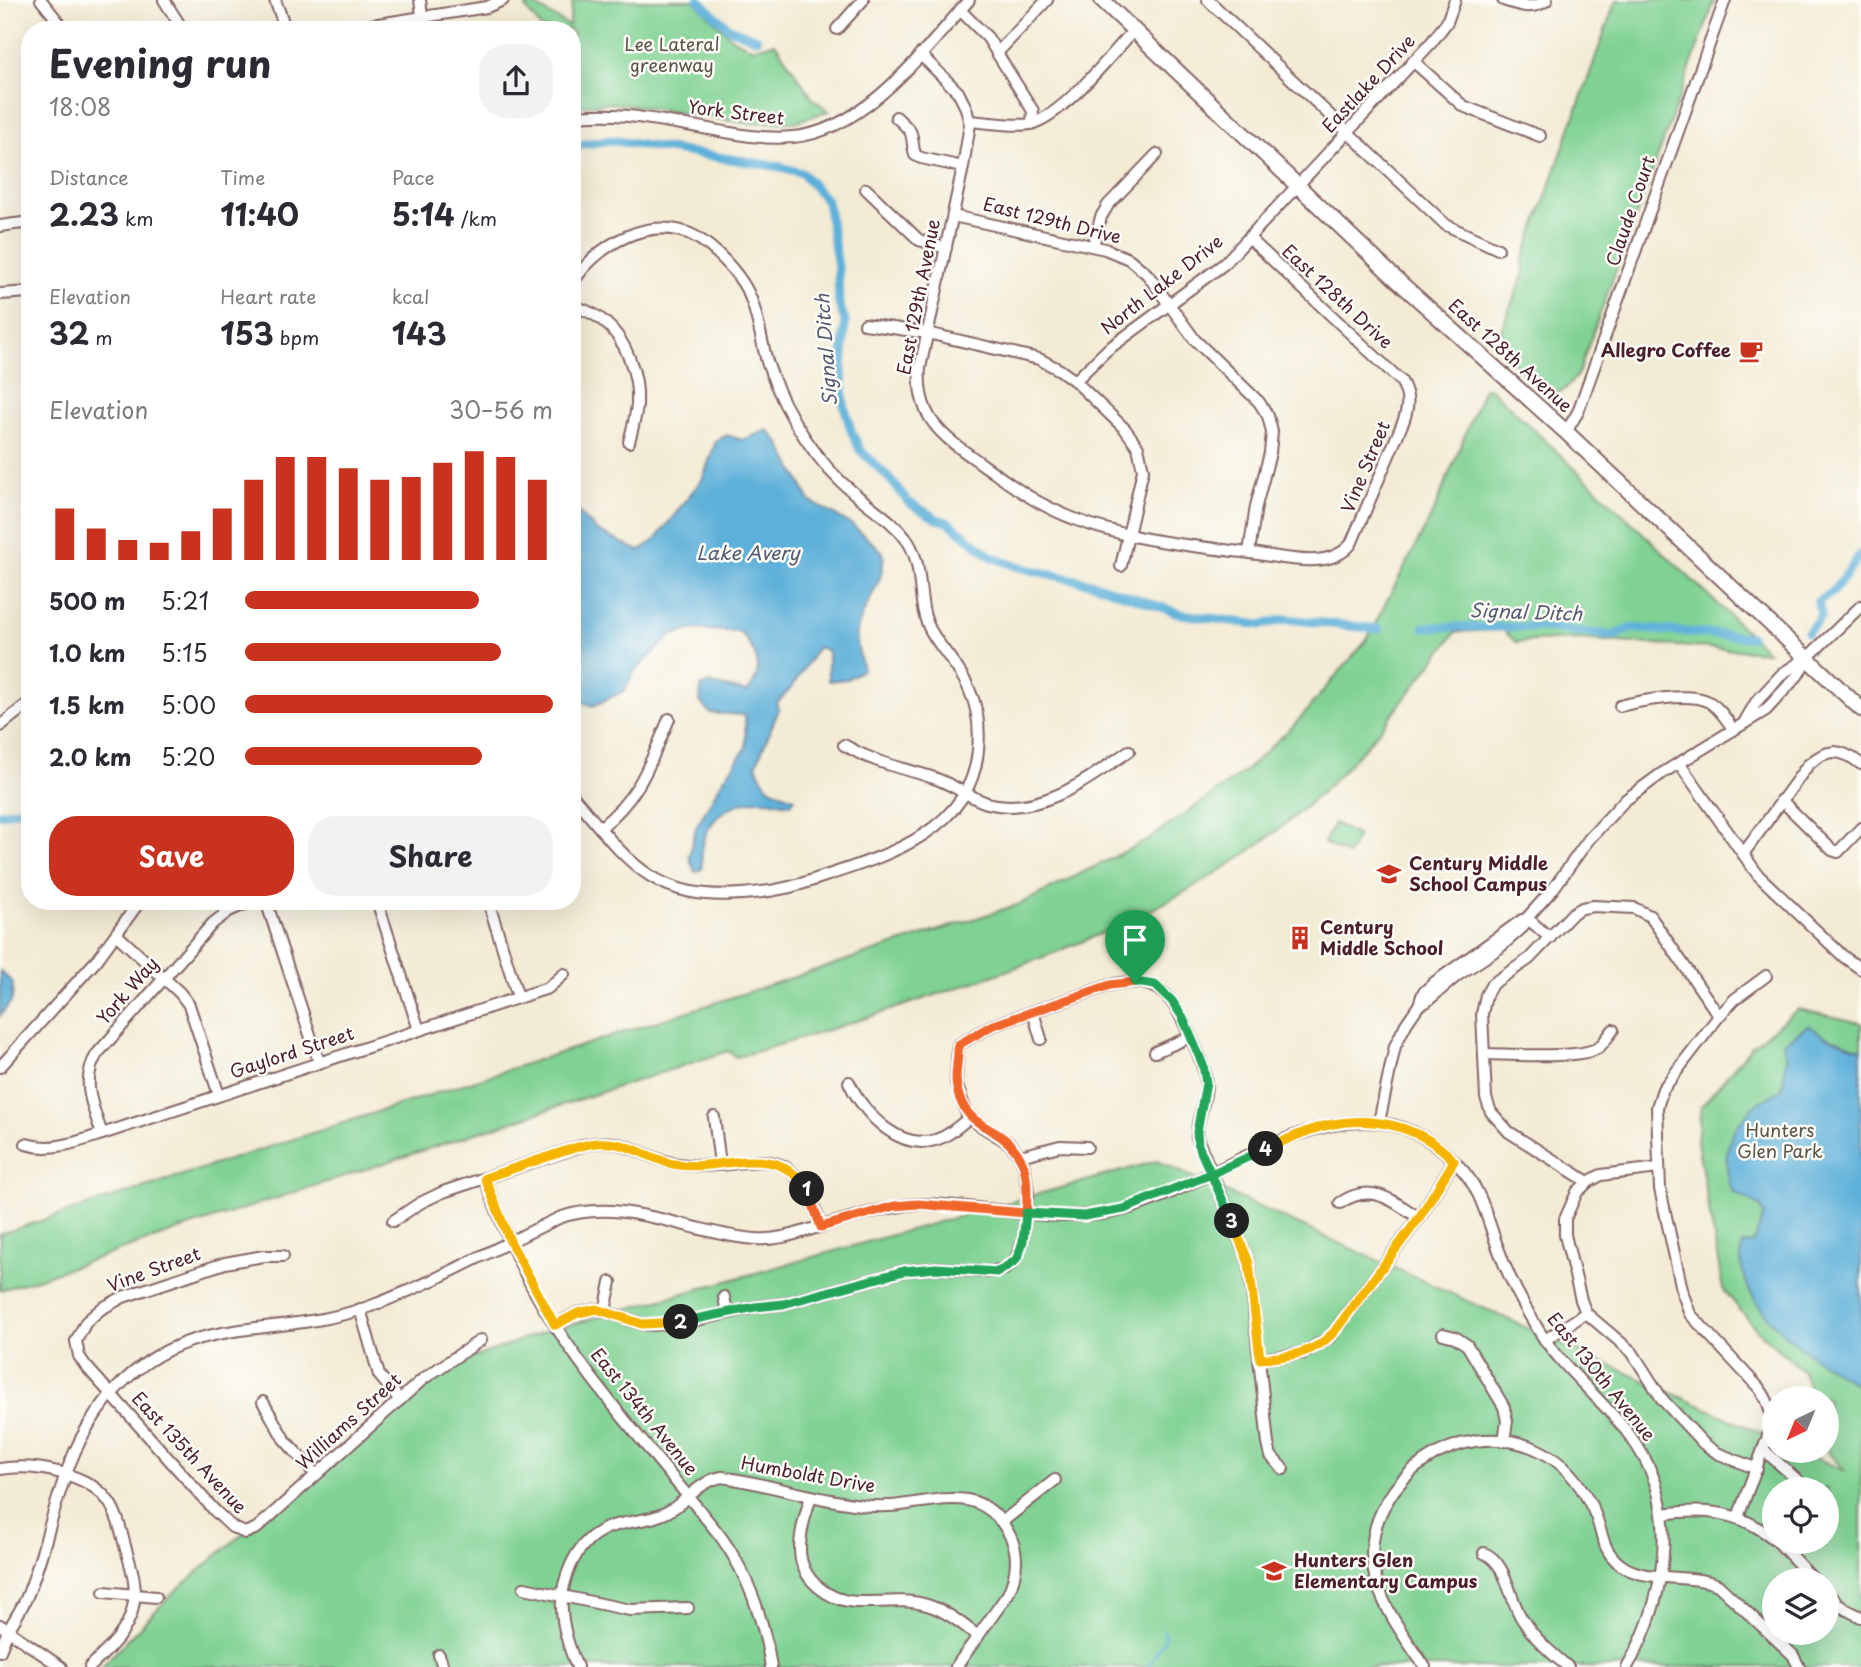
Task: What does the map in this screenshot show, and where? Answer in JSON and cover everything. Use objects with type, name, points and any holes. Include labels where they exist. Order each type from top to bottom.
[{"type":"main road","name":"East 128th Avenue","points":[[1102,0],[1426,306],[1566,432],[1861,709]]},
{"type":"street","points":[[41,0],[58,21]]},
{"type":"street","points":[[164,0],[177,21]]},
{"type":"street","points":[[275,0],[283,21]]},
{"type":"street","points":[[420,0],[423,21]]},
{"type":"street","points":[[397,21],[487,7],[503,0]]},
{"type":"street","points":[[837,29],[863,0]]},
{"type":"street","name":"York Street","points":[[581,116],[613,113],[762,138],[807,135],[836,125],[865,109],[969,0]]},
{"type":"street","points":[[998,53],[1047,0]]},
{"type":"street","points":[[1208,0],[1446,225],[1498,249]]},
{"type":"street","name":"Eastlake Drive","points":[[1298,186],[1443,28],[1455,0]]},
{"type":"street","points":[[1503,0],[1529,7],[1540,5],[1547,0]]},
{"type":"street","name":"Claude Court","points":[[1566,432],[1587,389],[1725,0]]},
{"type":"street","points":[[960,10],[988,38],[998,53],[1033,111],[1032,124]]},
{"type":"street","points":[[920,54],[958,92],[970,121],[1032,124],[1053,112],[1075,94],[1134,30]]},
{"type":"street","points":[[1413,61],[1463,106],[1540,136]]},
{"type":"street","points":[[896,117],[911,131],[915,155],[920,159],[963,167]]},
{"type":"street","name":"East 129th Avenue","points":[[970,121],[963,167],[920,368],[920,394],[930,420],[940,432],[1045,506],[1076,519],[1165,542],[1313,560],[1332,558]]},
{"type":"street","points":[[1093,246],[1101,217],[1108,205],[1157,154]]},
{"type":"street","name":"North Lake Drive","points":[[1075,381],[1107,350],[1224,264],[1298,186]]},
{"type":"street","points":[[866,189],[919,240],[946,248]]},
{"type":"street","name":"East 129th Drive","points":[[953,216],[1093,246],[1118,253],[1138,265],[1195,340],[1259,402],[1268,416],[1272,432],[1249,552]]},
{"type":"street","points":[[0,226],[21,223]]},
{"type":"street","points":[[581,273],[604,251],[642,230],[668,229],[693,236],[710,246],[733,271],[748,291],[776,385],[805,438],[839,481],[893,524],[916,557],[929,628],[969,688],[977,714],[979,741],[977,763],[966,792],[937,825],[905,846],[875,859],[793,887],[773,891],[713,895],[677,889],[643,872],[625,856],[581,806]]},
{"type":"street","name":"East 128th Drive","points":[[1249,239],[1401,381]]},
{"type":"street","points":[[0,293],[21,292]]},
{"type":"street","points":[[581,310],[605,322],[620,340],[629,358],[637,390],[637,404],[629,442]]},
{"type":"street","points":[[865,324],[927,333],[1039,359],[1075,381],[1129,433],[1143,465],[1142,482],[1121,566]]},
{"type":"street","name":"Vine Street","points":[[1332,558],[1347,549],[1355,538],[1404,420],[1408,397],[1401,381]]},
{"type":"street","points":[[1379,1122],[1395,1046],[1405,1024],[1419,1005],[1498,949],[1523,927],[1527,918],[1553,889],[1600,825],[1643,786],[1745,721],[1756,702],[1783,673],[1807,658],[1861,607]]},
{"type":"street","points":[[1620,706],[1643,700],[1699,699],[1713,705],[1733,729]]},
{"type":"street","points":[[0,726],[21,710]]},
{"type":"street","points":[[600,828],[625,806],[635,793],[669,719]]},
{"type":"street","points":[[844,745],[883,765],[921,774],[994,804],[1025,804],[1049,799],[1084,781],[1129,751]]},
{"type":"street","points":[[1743,854],[1808,765],[1823,753],[1830,751],[1850,756],[1861,764]]},
{"type":"street","points":[[1679,763],[1758,876],[1844,957],[1861,969]]},
{"type":"street","points":[[1781,800],[1832,850],[1839,852],[1861,828]]},
{"type":"street","points":[[1588,1182],[1509,1132],[1491,1112],[1486,1098],[1482,1014],[1486,995],[1492,985],[1529,958],[1573,913],[1582,908],[1634,908],[1644,912],[1654,922],[1719,1016]]},
{"type":"street","points":[[0,1067],[117,935],[134,910]]},
{"type":"street","name":"York Way","points":[[102,1134],[88,1088],[91,1066],[102,1048],[164,977],[213,923],[231,910]]},
{"type":"street","points":[[269,910],[319,1062]]},
{"type":"street","points":[[380,910],[419,1030]]},
{"type":"street","points":[[491,910],[518,997]]},
{"type":"street","points":[[1527,918],[1550,938]]},
{"type":"street","points":[[117,935],[164,977],[189,1005],[219,1095]]},
{"type":"street","name":"Gaylord Street","points":[[26,1144],[38,1148],[58,1147],[102,1134],[548,988],[564,974]]},
{"type":"street","points":[[1762,1393],[1690,1314],[1683,1294],[1660,1189],[1658,1168],[1659,1098],[1663,1088],[1719,1016],[1735,999],[1766,976]]},
{"type":"street","points":[[555,1325],[585,1311],[605,1311],[654,1325],[696,1320],[755,1307],[783,1304],[904,1271],[936,1268],[998,1272],[1015,1261],[1019,1254],[1023,1241],[1028,1184],[1020,1156],[1009,1143],[970,1117],[960,1100],[956,1083],[958,1045],[991,1026],[1110,985],[1127,982],[1150,983],[1172,1001],[1182,1016],[1205,1072],[1205,1093],[1197,1132],[1198,1145],[1249,1263],[1269,1450],[1283,1469]]},
{"type":"street","points":[[1032,1012],[1041,1039]]},
{"type":"street","points":[[1484,1054],[1587,1052],[1599,1047],[1613,1030]]},
{"type":"street","points":[[1155,1052],[1191,1037]]},
{"type":"street","points":[[849,1082],[862,1106],[886,1128],[909,1140],[940,1138],[970,1117]]},
{"type":"street","points":[[714,1117],[720,1164]]},
{"type":"street","name":"East 130th Avenue","points":[[0,1650],[3,1632],[28,1594],[66,1475],[83,1433],[110,1395],[145,1363],[190,1340],[221,1332],[323,1318],[360,1309],[394,1296],[559,1218],[597,1210],[621,1212],[752,1239],[773,1239],[894,1206],[918,1204],[1084,1216],[1124,1209],[1319,1127],[1347,1122],[1379,1122],[1420,1135],[1439,1147],[1472,1182],[1507,1270],[1545,1340],[1636,1445],[1656,1485],[1662,1514],[1663,1550],[1660,1576],[1650,1616],[1631,1666]]},
{"type":"street","points":[[394,1221],[426,1199],[584,1145],[608,1142],[626,1145],[676,1164],[720,1164],[759,1160],[785,1168],[797,1176],[806,1187],[821,1227]]},
{"type":"street","points":[[1020,1156],[1060,1146],[1087,1147]]},
{"type":"street","points":[[1260,1359],[1304,1353],[1330,1337],[1419,1218],[1454,1161]]},
{"type":"street","points":[[1658,1168],[1601,1175],[1577,1192],[1570,1206],[1565,1219],[1564,1235],[1586,1313],[1632,1352],[1662,1399],[1704,1444],[1717,1453],[1757,1469]]},
{"type":"street","name":"East 134th Avenue","points":[[485,1178],[510,1241],[555,1325],[595,1381],[727,1545],[749,1585],[765,1631],[771,1667]]},
{"type":"street","points":[[1340,1203],[1358,1193],[1379,1195],[1419,1218]]},
{"type":"street","name":"Vine Street","points":[[110,1395],[85,1365],[76,1348],[78,1333],[92,1316],[123,1297],[225,1264],[264,1256],[284,1256]]},
{"type":"street","points":[[605,1311],[611,1282]]},
{"type":"street","points":[[724,1297],[727,1313]]},
{"type":"street","points":[[360,1309],[379,1375],[400,1400]]},
{"type":"street","points":[[1545,1340],[1586,1313]]},
{"type":"street","points":[[1443,1334],[1464,1342],[1506,1410],[1504,1441]]},
{"type":"street","name":"Williams Street","points":[[245,1533],[257,1528],[432,1371],[481,1340]]},
{"type":"street","name":"East 135th Avenue","points":[[110,1395],[226,1523],[245,1533]]},
{"type":"street","points":[[262,1402],[284,1439],[316,1475]]},
{"type":"street","points":[[1425,1667],[1386,1609],[1377,1586],[1373,1549],[1381,1511],[1404,1477],[1427,1457],[1468,1442],[1504,1441],[1548,1456],[1562,1467],[1587,1497],[1597,1519],[1605,1549],[1611,1557],[1631,1571],[1718,1585],[1793,1655],[1799,1667]]},
{"type":"street","points":[[1738,1517],[1762,1452]]},
{"type":"street","points":[[1778,1463],[1794,1477]]},
{"type":"street","points":[[0,1469],[34,1467],[66,1475],[92,1485],[109,1501],[115,1513],[133,1572],[133,1608],[125,1627],[90,1667]]},
{"type":"street","name":"Humboldt Drive","points":[[563,1596],[574,1560],[593,1536],[615,1525],[665,1513],[707,1482],[722,1478],[876,1506],[951,1498],[970,1500],[987,1508],[1002,1522]]},
{"type":"street","points":[[956,1667],[1008,1594],[1014,1581],[1016,1553],[1002,1522],[1055,1480]]},
{"type":"street","points":[[811,1496],[801,1537],[800,1554],[806,1571],[823,1592],[842,1601],[900,1601],[926,1605],[954,1618],[978,1636]]},
{"type":"street","points":[[1662,1514],[1698,1510],[1738,1517],[1762,1529]]},
{"type":"street","points":[[1484,1553],[1492,1556],[1501,1569],[1512,1602],[1528,1629],[1543,1647],[1569,1667]]},
{"type":"street","points":[[1789,1554],[1803,1568]]},
{"type":"street","points":[[524,1588],[630,1610],[688,1608]]},
{"type":"street","points":[[104,1592],[156,1597]]},
{"type":"street","points":[[563,1596],[565,1632],[577,1667]]},
{"type":"street","points":[[1839,1604],[1861,1617]]},
{"type":"street","points":[[3,1632],[61,1667]]},
{"type":"street","points":[[439,1656],[443,1667]]},
{"type":"green space","name":"Lee Lateral greenway","points":[[573,0],[693,0],[734,40],[753,48],[775,43],[813,99],[829,111],[795,122],[745,123],[631,105],[606,103],[581,106],[581,21],[570,21]]},
{"type":"green space","points":[[1616,0],[1715,0],[1578,374],[1560,391],[1545,392],[1502,352],[1498,338],[1524,272],[1523,261]]},
{"type":"green space","name":"Lee Lateral greenway","points":[[531,3],[561,21],[536,21],[526,8]]},
{"type":"green space","points":[[1484,388],[1491,389],[1768,652],[1575,639],[1516,642],[1503,630],[1456,632],[1370,741],[1312,801],[1269,837],[1224,868],[1128,921],[1028,963],[876,1015],[736,1057],[728,1051],[0,1290],[0,1234],[1020,904],[1148,840],[1244,772],[1296,723],[1366,641],[1434,511]]},
{"type":"green space","points":[[1334,823],[1358,836],[1348,855],[1324,843]]},
{"type":"green space","points":[[1798,1009],[1861,1023],[1861,1667],[101,1667],[172,1594],[422,1380],[537,1334],[1157,1161],[1762,1434],[1762,1463],[1827,1463],[1845,1471],[1838,1463],[1839,1386],[1808,1386],[1802,1370],[1756,1329],[1723,1289],[1697,1141],[1701,1107],[1752,1046]]},
{"type":"water","name":"Lake Avery","points":[[768,430],[779,442],[810,501],[851,524],[883,552],[883,563],[878,582],[857,631],[857,645],[863,669],[847,679],[828,681],[828,651],[818,647],[792,687],[776,704],[779,709],[756,765],[770,788],[795,798],[791,804],[762,800],[744,803],[722,813],[707,831],[703,842],[702,869],[695,872],[689,857],[696,827],[723,780],[746,748],[745,715],[710,713],[700,702],[701,687],[709,683],[747,692],[758,669],[755,654],[740,632],[695,629],[672,635],[634,672],[624,691],[593,706],[582,702],[581,514],[597,531],[639,551],[655,540],[703,478],[716,441],[727,435],[742,440]]},
{"type":"water","points":[[0,971],[13,983],[12,1000],[0,1016]]},
{"type":"water","name":"Hunters Glen Park","points":[[1808,1025],[1825,1036],[1861,1049],[1861,1387],[1799,1347],[1779,1329],[1749,1290],[1742,1268],[1742,1244],[1753,1243],[1764,1215],[1761,1207],[1732,1191],[1727,1162],[1729,1144],[1736,1127],[1754,1106],[1782,1089],[1787,1057],[1783,1043]]},
{"type":"waterway","points":[[698,0],[729,28],[757,39]]},
{"type":"waterway","name":"Signal Ditch","points":[[581,145],[610,140],[781,167],[802,173],[827,201],[838,267],[839,304],[845,321],[842,370],[844,405],[860,450],[890,479],[908,502],[937,519],[948,522],[992,557],[1018,567],[1094,584],[1181,614],[1261,625],[1286,619],[1379,629]]},
{"type":"waterway","points":[[1808,632],[1821,616],[1818,601],[1833,592],[1861,554]]},
{"type":"waterway","name":"Signal Ditch","points":[[1424,627],[1544,627],[1614,636],[1631,628],[1750,637]]},
{"type":"waterway","name":"Signal Ditch","points":[[0,814],[21,809]]},
{"type":"waterway","points":[[1148,1667],[1165,1639],[1164,1630]]},
{"type":"place","name":"Allegro Coffee","points":[[1751,351]]},
{"type":"place","name":"Century Middle School Campus","points":[[1389,874]]},
{"type":"place","name":"Century Middle School","points":[[1300,938]]},
{"type":"place","name":"Hunters Glen Elementary Campus","points":[[1274,1571]]},
{"type":"route","points":[[1135,982],[1119,982],[991,1026],[958,1045],[956,1083],[960,1100],[970,1117],[1009,1143],[1020,1156],[1028,1184],[1026,1213],[918,1204],[894,1206],[821,1227],[809,1192],[802,1181],[775,1163],[759,1160],[689,1166],[664,1161],[636,1148],[608,1142],[584,1145],[485,1178],[500,1220],[555,1325],[578,1313],[597,1309],[642,1324],[654,1325],[783,1304],[904,1271],[951,1268],[998,1272],[1015,1261],[1022,1248],[1026,1213],[1072,1217],[1107,1213],[1154,1199],[1211,1174],[1249,1263],[1260,1359],[1288,1357],[1310,1351],[1334,1332],[1419,1218],[1454,1161],[1431,1141],[1410,1131],[1379,1122],[1347,1122],[1302,1133],[1211,1174],[1198,1145],[1197,1132],[1206,1083],[1203,1065],[1179,1009],[1155,985],[1135,982]]}]
